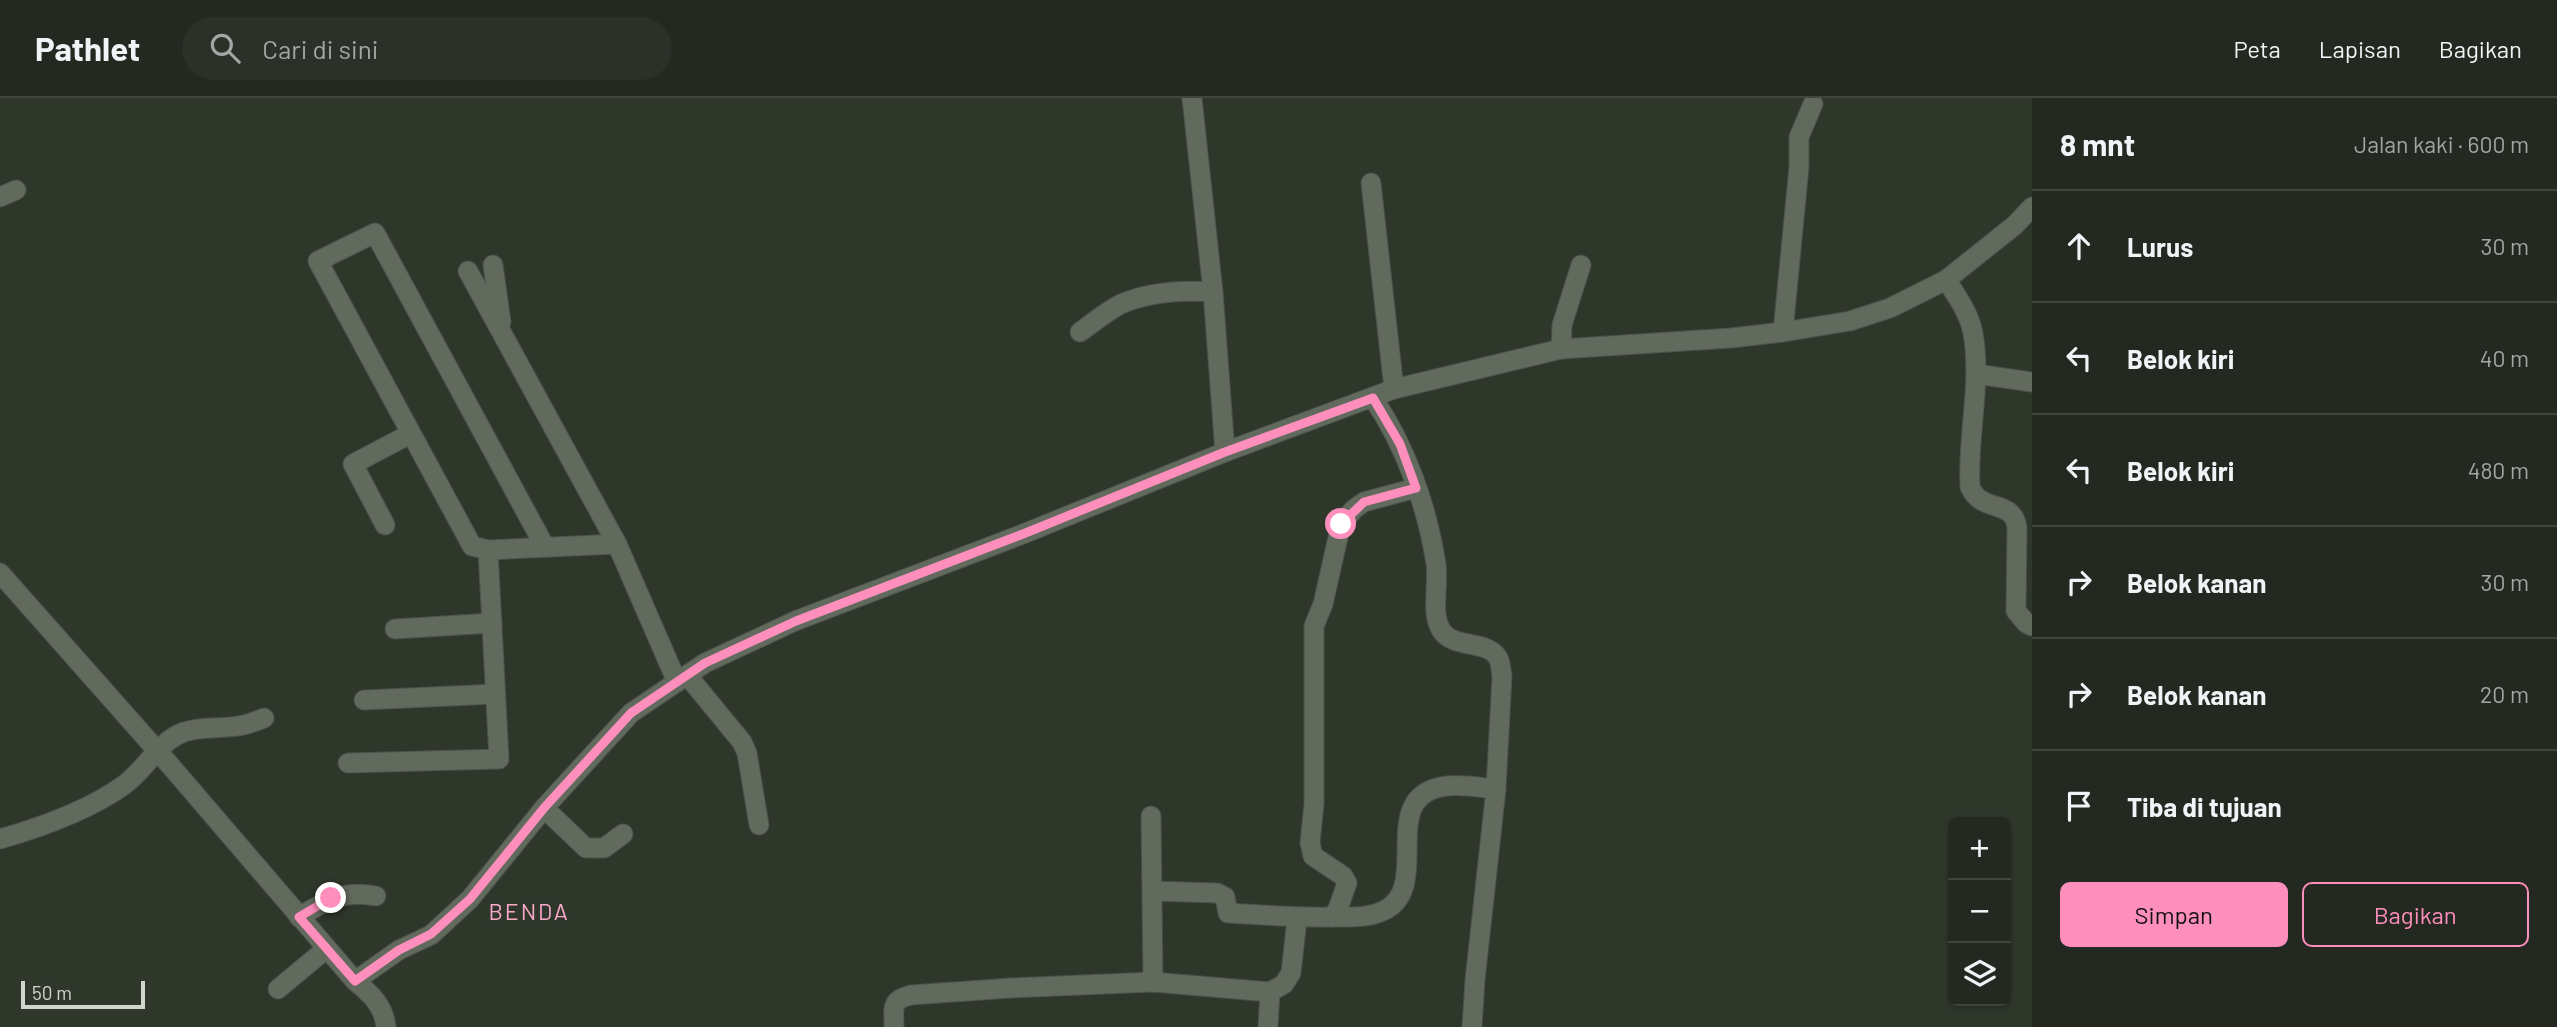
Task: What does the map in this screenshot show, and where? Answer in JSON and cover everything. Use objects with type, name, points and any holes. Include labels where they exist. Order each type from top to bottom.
[{"type":"street","points":[[1192,98],[1213,292],[1225,452]]},
{"type":"street","points":[[1783,332],[1798,185],[1800,137],[1813,104]]},
{"type":"street","points":[[1371,183],[1394,389]]},
{"type":"street","points":[[355,981],[399,950],[431,934],[470,899],[544,808],[631,713],[705,663],[796,621],[1023,534],[1225,452],[1394,389],[1561,349],[1783,332],[1850,321],[1890,308],[1945,280],[2015,225],[2032,207]]},
{"type":"street","points":[[545,547],[375,233],[318,261],[472,547],[488,550],[617,544]]},
{"type":"street","points":[[493,265],[502,334]]},
{"type":"street","points":[[1561,349],[1562,326],[1581,265]]},
{"type":"street","points":[[468,271],[617,544],[682,679],[742,742],[747,753],[759,825]]},
{"type":"street","points":[[1945,280],[1964,308],[1973,332],[1976,374],[1970,486],[1973,496],[2015,516],[2016,611],[2032,626]]},
{"type":"street","points":[[1080,332],[1120,305],[1143,297],[1189,290],[1213,292]]},
{"type":"street","points":[[1976,374],[2032,382]]},
{"type":"street","points":[[1373,398],[1400,444],[1416,488],[1437,566],[1437,613],[1440,629],[1458,642],[1492,651],[1499,659],[1502,676],[1496,789],[1472,1027]]},
{"type":"street","points":[[385,525],[354,464],[410,434]]},
{"type":"street","points":[[1332,917],[1338,909],[1347,883],[1343,876],[1313,856],[1310,843],[1314,804],[1314,626],[1327,588],[1341,524],[1364,502],[1416,488]]},
{"type":"street","points":[[348,763],[499,759],[488,550]]},
{"type":"street","points":[[0,573],[158,751],[326,949],[355,981],[374,996],[385,1016],[386,1027]]},
{"type":"street","points":[[395,629],[492,623]]},
{"type":"street","points":[[364,700],[495,694]]},
{"type":"street","points":[[0,839],[28,831],[93,803],[126,784],[158,751],[183,732],[237,726],[264,718]]},
{"type":"street","points":[[1152,891],[1217,892],[1225,897],[1228,913],[1297,919],[1369,916],[1386,911],[1399,897],[1408,869],[1406,826],[1413,806],[1423,794],[1447,786],[1496,789]]},
{"type":"street","points":[[544,808],[586,848],[604,848],[622,834]]},
{"type":"street","points":[[1151,816],[1153,982]]},
{"type":"street","points":[[299,917],[331,898],[362,893],[376,896]]},
{"type":"street","points":[[894,1027],[894,1005],[900,998],[911,995],[1153,982],[1270,992],[1284,984],[1291,973],[1297,919]]},
{"type":"street","points":[[278,989],[326,949]]},
{"type":"street","points":[[1268,1027],[1270,992]]},
{"type":"district","name":"BENDA","points":[[529,912]]},
{"type":"route","points":[[331,898],[299,917],[355,981],[399,950],[431,934],[470,899],[544,808],[631,713],[705,663],[796,621],[1023,534],[1225,452],[1373,398],[1400,444],[1416,488],[1364,502],[1341,524]]}]
